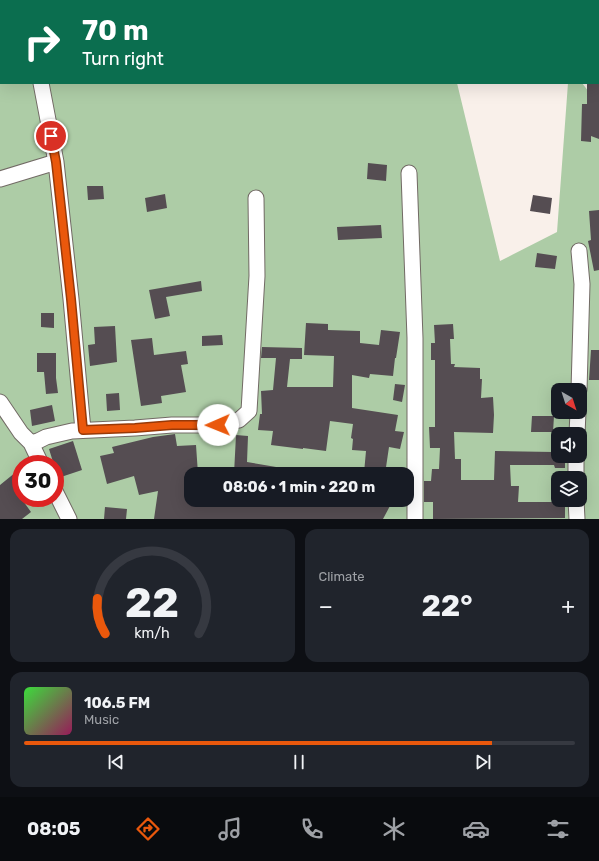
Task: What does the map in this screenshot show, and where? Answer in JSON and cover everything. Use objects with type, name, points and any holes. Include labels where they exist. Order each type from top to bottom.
[{"type":"street","points":[[41,84],[56,162],[83,430]]},
{"type":"street","points":[[0,178],[56,162]]},
{"type":"street","points":[[409,173],[415,338],[415,519]]},
{"type":"street","points":[[31,443],[46,437],[72,431],[172,425],[218,425],[238,420],[249,411],[257,276],[256,198]]},
{"type":"street","points":[[579,251],[582,284],[579,383]]},
{"type":"street","points":[[0,402],[21,433],[31,443],[37,455]]},
{"type":"street","points":[[62,507],[68,519]]},
{"type":"street","points":[[577,507],[578,519]]},
{"type":"green space","points":[[0,84],[457,84],[500,261],[557,232],[568,84],[583,84],[599,105],[599,519],[0,519]]},
{"type":"building","points":[[587,84],[599,84],[599,139],[591,136],[591,142],[581,141],[582,104],[587,104]]},
{"type":"building","points":[[368,163],[387,165],[386,181],[367,179]]},
{"type":"building","points":[[87,186],[103,186],[104,199],[88,200]]},
{"type":"building","points":[[165,194],[167,208],[147,212],[145,198]]},
{"type":"building","points":[[533,195],[552,198],[550,214],[530,211]]},
{"type":"building","points":[[599,210],[599,270],[594,271],[588,241],[591,240],[589,211]]},
{"type":"building","points":[[381,225],[382,238],[338,240],[337,227]]},
{"type":"building","points":[[537,253],[557,256],[555,269],[535,267]]},
{"type":"building","points":[[201,281],[202,291],[166,297],[170,316],[155,319],[149,290]]},
{"type":"building","points":[[41,313],[54,313],[54,328],[41,327]]},
{"type":"building","points":[[306,323],[328,324],[328,330],[360,331],[360,343],[379,345],[381,330],[400,332],[393,376],[370,374],[369,378],[352,375],[352,408],[398,415],[395,431],[404,432],[400,449],[389,447],[386,467],[365,467],[366,451],[352,450],[353,439],[351,438],[353,424],[330,421],[326,451],[271,445],[273,431],[258,430],[260,414],[262,414],[261,391],[273,390],[276,358],[261,358],[262,347],[302,348],[302,359],[290,359],[287,387],[333,387],[334,356],[304,355]]},
{"type":"building","points":[[453,324],[454,339],[450,339],[451,364],[455,364],[454,367],[480,368],[480,379],[482,379],[481,398],[493,397],[493,433],[454,432],[455,459],[461,459],[461,480],[494,480],[495,451],[551,452],[551,463],[565,463],[565,468],[555,468],[554,465],[510,465],[511,486],[519,486],[518,502],[551,502],[551,507],[565,507],[565,518],[433,519],[433,502],[424,502],[424,481],[431,481],[432,469],[439,469],[440,448],[430,448],[429,427],[435,427],[435,360],[431,360],[431,343],[435,343],[434,325]]},
{"type":"building","points":[[115,326],[117,362],[90,366],[88,345],[95,344],[94,327]]},
{"type":"building","points":[[222,335],[223,345],[202,346],[202,336]]},
{"type":"building","points":[[152,338],[154,355],[186,351],[188,364],[181,365],[186,392],[161,396],[162,403],[141,406],[131,340]]},
{"type":"building","points":[[591,350],[599,350],[599,380],[589,380]]},
{"type":"building","points":[[37,353],[56,353],[56,378],[58,393],[46,394],[44,372],[37,372]]},
{"type":"building","points":[[395,384],[405,385],[402,402],[393,400]]},
{"type":"building","points":[[119,393],[120,410],[107,411],[106,394]]},
{"type":"building","points":[[52,405],[55,421],[32,426],[30,410]]},
{"type":"building","points":[[532,416],[551,416],[551,419],[554,419],[553,427],[551,427],[551,432],[531,432]]},
{"type":"building","points":[[175,434],[177,446],[196,445],[198,467],[184,467],[184,507],[389,507],[383,519],[154,519],[158,491],[139,495],[134,476],[107,484],[100,456],[114,453],[112,447],[153,437]]},
{"type":"building","points":[[236,435],[248,436],[247,462],[276,467],[234,467]]},
{"type":"building","points":[[73,441],[82,470],[64,476],[64,455],[51,455],[49,449]]},
{"type":"building","points":[[12,475],[12,507],[27,507],[31,512],[22,519],[0,519],[0,485]]},
{"type":"building","points":[[105,507],[127,509],[126,519],[104,519]]},
{"type":"route","points":[[51,136],[56,162],[71,299],[83,430],[172,425],[218,425]]}]
